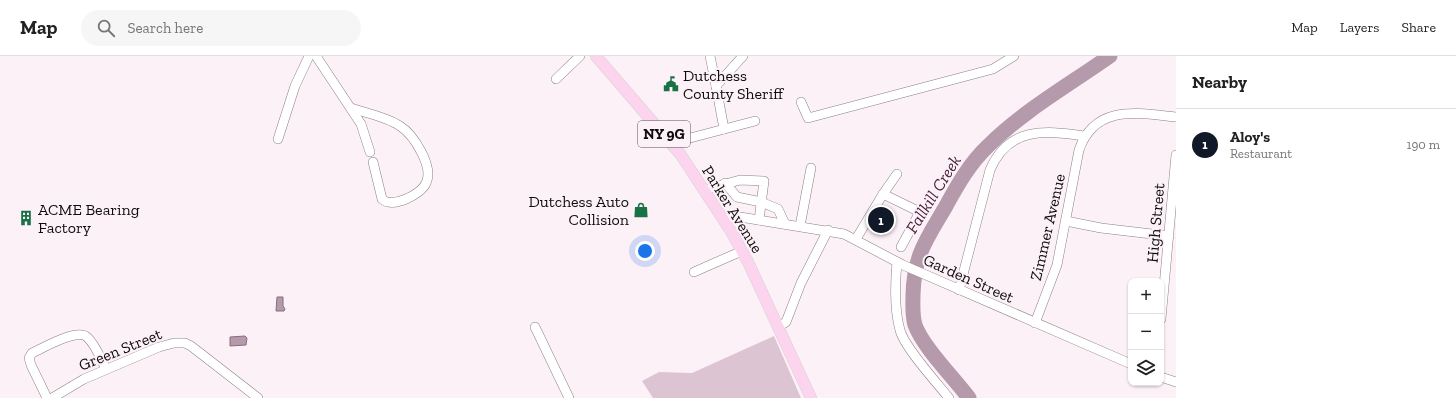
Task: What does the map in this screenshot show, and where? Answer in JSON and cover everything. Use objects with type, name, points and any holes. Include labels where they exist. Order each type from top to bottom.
[{"type":"main road","name":"Parker Avenue","points":[[596,56],[671,143],[723,219],[742,251],[811,398]]},
{"type":"street","points":[[278,139],[294,86],[309,56]]},
{"type":"street","points":[[316,56],[364,129],[370,152]]},
{"type":"street","points":[[556,79],[580,56]]},
{"type":"street","points":[[710,56],[724,129]]},
{"type":"street","points":[[716,86],[743,56]]},
{"type":"street","points":[[801,102],[808,118],[993,69],[1014,56]]},
{"type":"street","points":[[351,108],[399,125],[410,134],[418,144],[428,172],[427,182],[425,186],[411,196],[390,203],[385,202],[382,198],[373,162]]},
{"type":"street","points":[[960,290],[990,170],[995,158],[1003,147],[1015,139],[1035,133],[1084,136],[1094,125],[1111,116],[1131,113],[1176,117]]},
{"type":"street","points":[[671,143],[754,121]]},
{"type":"street","name":"Zimmer Avenue","points":[[1035,323],[1057,265],[1079,150],[1084,136]]},
{"type":"street","name":"High Street","points":[[1161,314],[1176,155]]},
{"type":"street","points":[[800,226],[811,168]]},
{"type":"street","points":[[856,239],[883,194],[898,174]]},
{"type":"street","points":[[704,190],[740,180],[764,181],[759,220]]},
{"type":"street","points":[[725,184],[736,197],[761,202],[778,209],[785,224]]},
{"type":"street","points":[[883,194],[920,212],[901,247]]},
{"type":"street","name":"Garden Street","points":[[723,219],[734,217],[759,220],[828,230],[844,234],[909,268],[1128,363]]},
{"type":"street","points":[[1066,221],[1101,228],[1169,236]]},
{"type":"street","points":[[778,327],[786,322],[801,283],[828,230]]},
{"type":"street","points":[[694,272],[742,251]]},
{"type":"street","points":[[896,262],[896,302],[900,330],[908,345],[949,398]]},
{"type":"street","points":[[535,326],[569,398]]},
{"type":"street","points":[[47,398],[31,365],[30,358],[32,353],[66,338],[81,335],[86,336],[92,342],[106,369]]},
{"type":"street","name":"Green Street","points":[[52,398],[84,379],[106,369],[158,347],[174,343],[185,343],[191,346],[258,398]]},
{"type":"street","points":[[1164,378],[1176,382]]},
{"type":"shaded area","points":[[277,297],[283,297],[284,311],[276,311]]},
{"type":"shaded area","points":[[245,336],[247,338],[246,345],[230,346],[230,337]]},
{"type":"shaded area","points":[[774,336],[801,398],[653,398],[642,381],[659,372],[692,373]]},
{"type":"waterway","name":"Fallkill Creek","points":[[969,398],[925,343],[919,334],[913,318],[913,295],[916,268],[927,238],[970,167],[1002,133],[1031,110],[1110,56]]},
{"type":"place","name":"Dutchess County Sheriff","points":[[671,84]]},
{"type":"place","name":"Dutchess Auto Collision","points":[[641,210]]},
{"type":"place","name":"ACME Bearing Factory","points":[[26,218]]},
{"type":"place","name":"Aloy's","points":[[881,220]]}]
